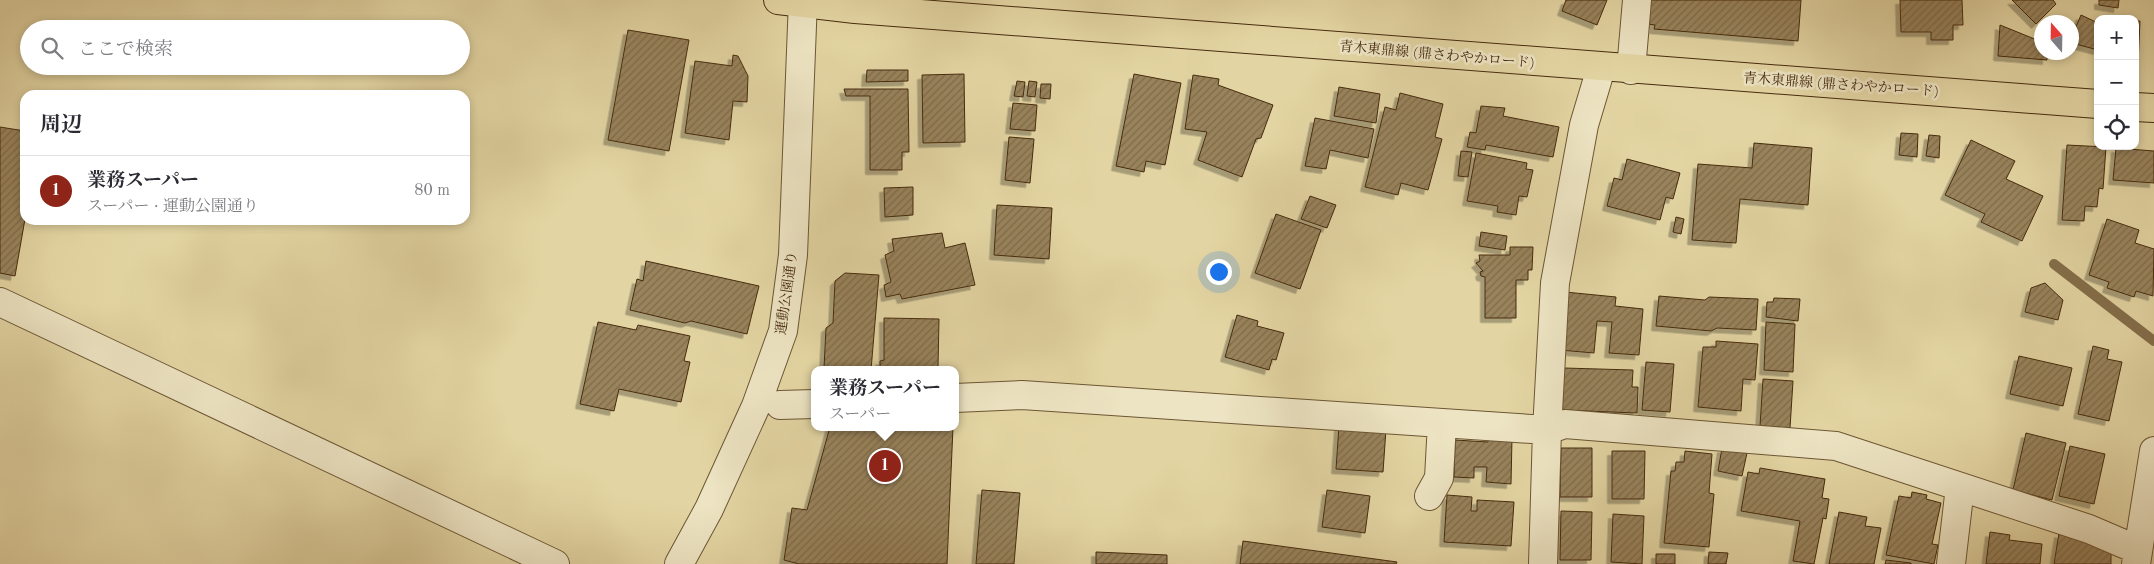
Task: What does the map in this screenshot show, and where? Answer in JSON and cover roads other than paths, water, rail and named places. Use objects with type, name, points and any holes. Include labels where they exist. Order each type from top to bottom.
[{"type":"main road","name":"青木東鼎線 (鼎さわやかロード)","points":[[794,1],[1601,68],[2094,104]]},
{"type":"main road","points":[[2139,107],[2154,108]]},
{"type":"street","points":[[1631,70],[1637,0]]},
{"type":"street","name":"運動公園通り","points":[[679,564],[709,510],[756,406],[783,331],[793,255],[794,1]]},
{"type":"street","points":[[1543,564],[1547,430],[1555,283],[1584,125],[1601,68]]},
{"type":"street","points":[[0,302],[555,564]]},
{"type":"street","points":[[959,398],[1022,395],[1547,430],[1566,424],[1836,446],[2089,529],[2137,557],[2154,451]]},
{"type":"street","points":[[780,405],[811,404]]},
{"type":"street","points":[[1429,496],[1439,478],[1442,423]]},
{"type":"street","points":[[1951,564],[1960,487]]},
{"type":"waterway","points":[[2054,264],[2154,341]]},
{"type":"place","name":"業務スーパー","points":[[885,466]]}]
